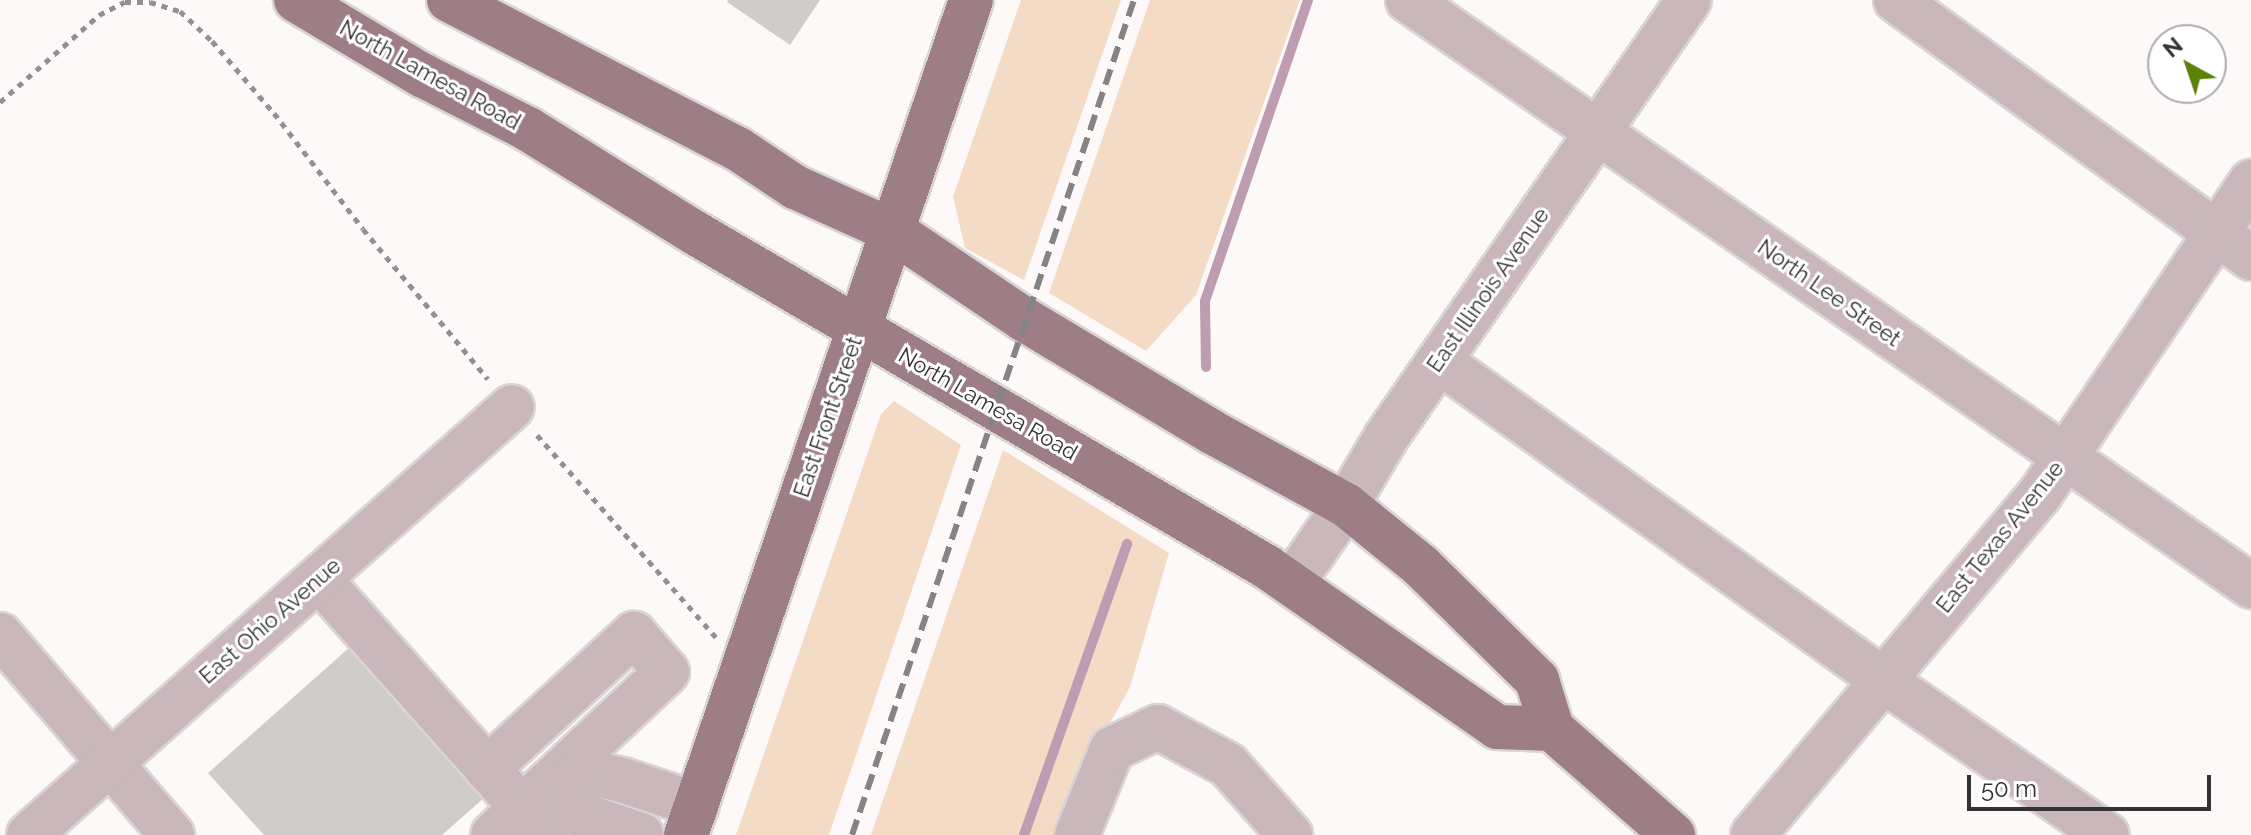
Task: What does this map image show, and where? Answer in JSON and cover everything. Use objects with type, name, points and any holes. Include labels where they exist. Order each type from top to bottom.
[{"type":"main road","name":"North Lamesa Road","points":[[296,0],[422,75],[528,129],[858,329],[1292,583],[1497,727],[1552,729]]},
{"type":"main road","points":[[449,0],[738,149],[795,187],[893,231],[1025,320],[1212,432],[1346,505],[1421,566],[1537,680],[1552,729],[1673,835]]},
{"type":"main road","name":"East Front Street","points":[[692,820],[971,0]]},
{"type":"street","name":"North Lee Street","points":[[1408,0],[2251,586]]},
{"type":"street","name":"East Illinois Avenue","points":[[1292,583],[1346,505],[1387,436],[1689,0]]},
{"type":"street","points":[[1896,0],[2251,258]]},
{"type":"street","name":"East Texas Avenue","points":[[1753,835],[2040,494],[2251,182]]},
{"type":"street","points":[[1439,361],[1883,680],[2107,835]]},
{"type":"street","name":"East Ohio Avenue","points":[[29,835],[512,407]]},
{"type":"street","points":[[319,579],[527,816]]},
{"type":"street","points":[[487,769],[634,634],[667,672],[527,816]]},
{"type":"street","points":[[0,635],[172,835]]},
{"type":"street","points":[[1077,835],[1112,749],[1158,727],[1228,765],[1290,835]]},
{"type":"street","points":[[527,816],[583,771],[622,780],[692,820]]},
{"type":"street","points":[[527,816],[572,812],[641,835]]},
{"type":"path","points":[[0,102],[99,15],[125,2],[150,2],[180,11],[212,41],[274,113],[363,229],[512,407],[743,667]]},
{"type":"shaded area","points":[[1021,0],[1121,0],[1024,280],[965,248],[953,197]]},
{"type":"shaded area","points":[[1150,0],[1300,0],[1196,295],[1146,351],[1049,293]]},
{"type":"shaded area","points":[[894,401],[961,445],[829,835],[736,835],[881,414]]},
{"type":"shaded area","points":[[1003,450],[1169,553],[1130,687],[1098,745],[1066,835],[871,835]]},
{"type":"building","points":[[728,0],[820,0],[790,45]]},
{"type":"building","points":[[350,647],[484,798],[442,835],[264,835],[208,773]]},
{"type":"waterway","points":[[1206,367],[1205,301],[1308,0]]},
{"type":"waterway","points":[[1024,835],[1127,544]]},
{"type":"railway","points":[[852,835],[1134,0]]}]
